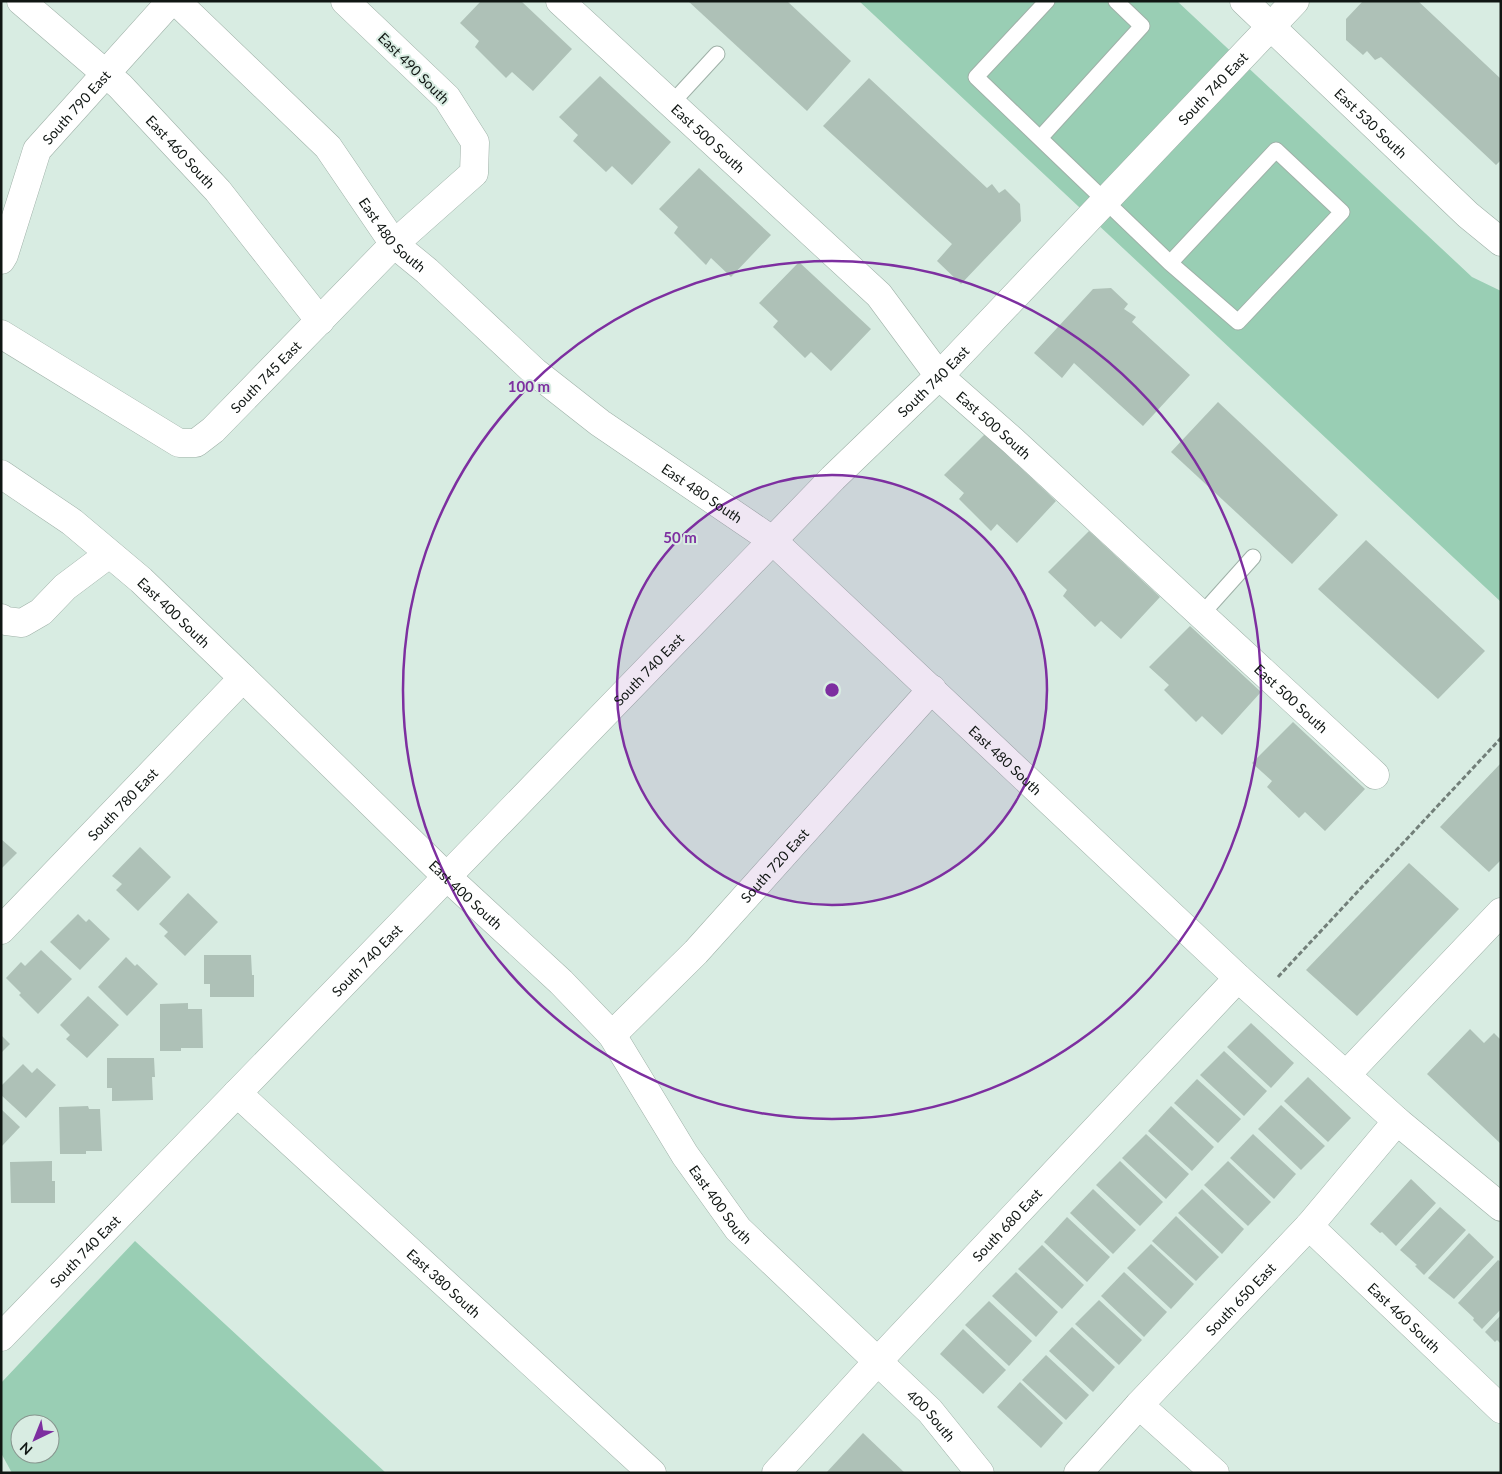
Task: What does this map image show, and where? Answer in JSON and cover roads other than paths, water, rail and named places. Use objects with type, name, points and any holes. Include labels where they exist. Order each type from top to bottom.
[{"type":"street","name":"East 460 South","points":[[21,1],[120,86],[218,191],[320,321]]},
{"type":"street","name":"South 790 East","points":[[1,260],[37,150],[171,1]]},
{"type":"street","name":"East 480 South","points":[[176,1],[328,147],[394,244],[427,271],[535,372],[600,423],[772,540],[1238,978],[1396,1121],[1501,1207]]},
{"type":"street","name":"East 490 South","points":[[345,1],[447,98],[474,142]]},
{"type":"street","name":"East 500 South","points":[[560,1],[879,295],[939,376],[1375,775]]},
{"type":"street","name":"East 530 South","points":[[1244,1],[1468,216],[1501,242]]},
{"type":"street","name":"South 740 East","points":[[1,1337],[772,540],[939,376],[1295,1]]},
{"type":"street","name":"South 745 East","points":[[1,334],[179,443],[196,443],[213,430],[241,403],[394,244],[474,173],[474,142]]},
{"type":"street","name":"East 400 South","points":[[1,474],[72,522],[140,580],[446,876],[561,982],[612,1034],[685,1155],[738,1229],[878,1362]]},
{"type":"street","points":[[1,618],[6,621],[22,623],[41,612],[65,587],[109,554]]},
{"type":"street","name":"South 780 East","points":[[1,930],[243,678]]},
{"type":"street","name":"South 720 East","points":[[612,1034],[696,952],[932,689]]},
{"type":"street","points":[[1346,1075],[1501,912]]},
{"type":"street","name":"South 680 East","points":[[776,1473],[1238,978]]},
{"type":"street","name":"East 380 South","points":[[237,1093],[652,1473]]},
{"type":"street","name":"South 650 East","points":[[1078,1473],[1139,1405],[1309,1226],[1396,1121]]},
{"type":"street","name":"East 460 South","points":[[1309,1226],[1501,1409]]},
{"type":"street","name":"400 South","points":[[878,1362],[930,1411],[980,1473]]},
{"type":"street","points":[[1139,1405],[1215,1473]]},
{"type":"lane","points":[[1047,1],[976,77],[1041,137],[1170,263],[1238,322],[1342,212],[1276,150],[1170,263]]},
{"type":"lane","points":[[1041,137],[1142,26],[1116,1]]},
{"type":"lane","points":[[671,104],[717,54]]},
{"type":"lane","points":[[1201,615],[1253,557]]}]
